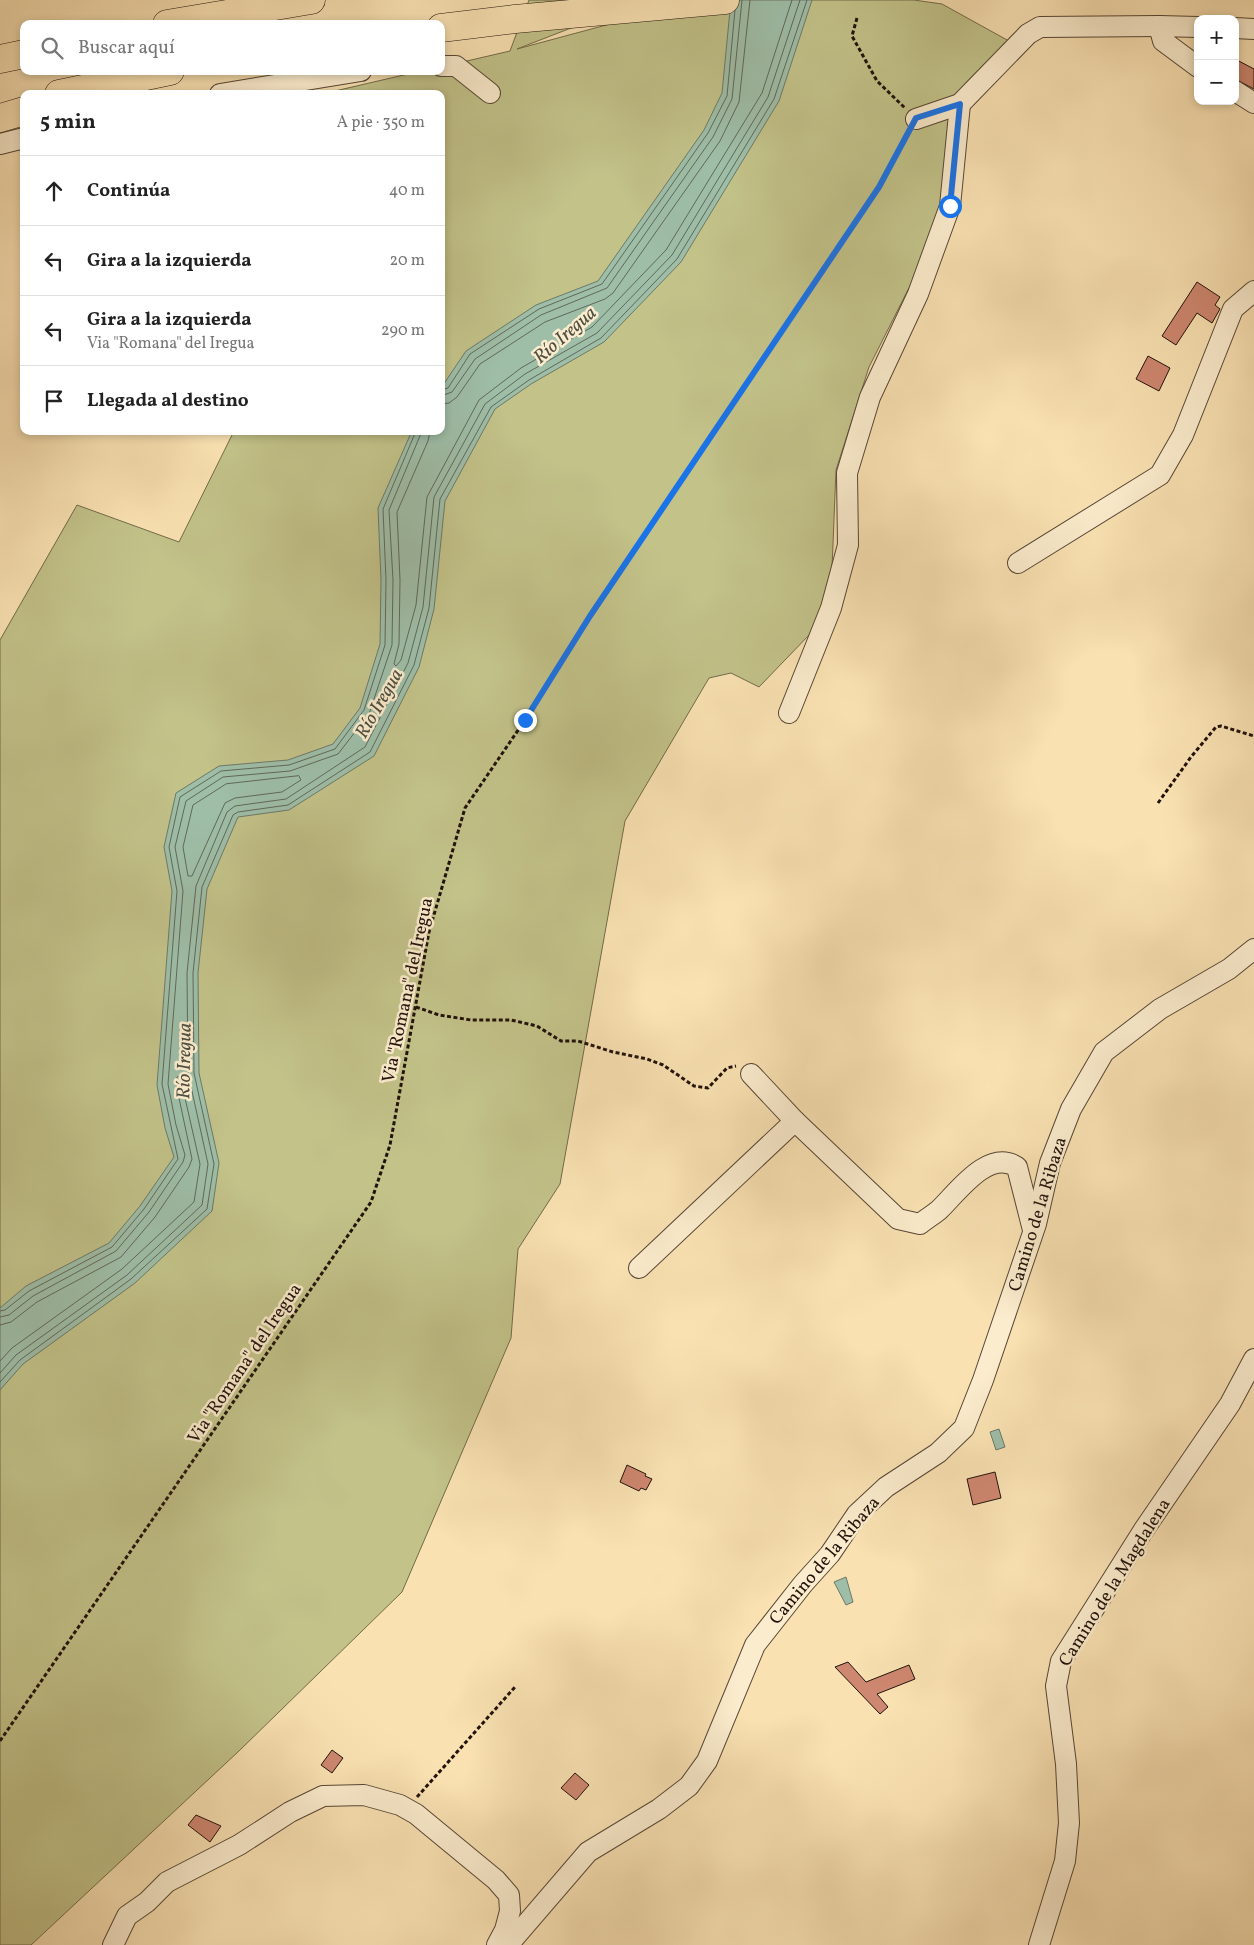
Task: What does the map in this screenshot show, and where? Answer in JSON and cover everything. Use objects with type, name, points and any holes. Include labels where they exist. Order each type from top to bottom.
[{"type":"highway","points":[[191,20],[311,0]]},
{"type":"highway","points":[[445,27],[516,18],[725,0]]},
{"type":"highway","points":[[0,57],[20,53]]},
{"type":"highway","points":[[78,90],[150,75]]},
{"type":"highway","points":[[100,90],[153,75]]},
{"type":"highway","points":[[0,106],[20,102]]},
{"type":"highway","points":[[0,118],[20,112]]},
{"type":"street","points":[[916,118],[960,104],[1028,34],[1040,26],[1194,27]]},
{"type":"street","points":[[1159,26],[1163,41],[1194,64]]},
{"type":"street","points":[[1239,28],[1254,29]]},
{"type":"street","points":[[445,66],[456,66],[490,93]]},
{"type":"street","points":[[245,90],[336,75]]},
{"type":"street","points":[[1239,94],[1254,103]]},
{"type":"street","points":[[789,713],[831,608],[848,545],[847,473],[870,397],[918,294],[950,206],[960,104]]},
{"type":"street","points":[[0,144],[20,139]]},
{"type":"street","points":[[1018,563],[1160,475],[1183,434],[1233,309],[1254,290]]},
{"type":"street","name":"Camino de la Ribaza","points":[[508,1945],[588,1852],[659,1809],[689,1786],[707,1762],[755,1645],[803,1584],[830,1554],[857,1514],[886,1487],[938,1453],[964,1428],[984,1380],[1033,1232],[1053,1154],[1071,1109],[1104,1052],[1160,1009],[1229,968],[1254,949]]},
{"type":"street","points":[[751,1074],[795,1121],[898,1219],[920,1224],[939,1210],[971,1176],[997,1163],[1010,1163],[1017,1167],[1033,1232]]},
{"type":"street","points":[[639,1268],[795,1121]]},
{"type":"street","name":"Camino de la Magdalena","points":[[1039,1945],[1065,1861],[1069,1823],[1066,1764],[1056,1686],[1061,1662],[1143,1531],[1230,1404],[1254,1359]]},
{"type":"street","points":[[113,1945],[127,1916],[147,1902],[167,1882],[239,1845],[290,1812],[323,1796],[364,1796],[407,1808],[496,1880],[509,1895],[509,1918],[497,1945]]},
{"type":"path","points":[[858,18],[852,36],[876,81],[916,118]]},
{"type":"path","name":"Via \"Romana\" del Iregua","points":[[0,1741],[372,1202],[390,1145],[429,932],[465,808],[525,720],[590,616],[879,187],[916,118]]},
{"type":"path","points":[[1158,802],[1212,730],[1221,726],[1254,736]]},
{"type":"path","points":[[416,1007],[439,1015],[471,1020],[511,1020],[537,1026],[561,1041],[578,1041],[663,1065],[694,1086],[708,1088],[727,1068],[737,1066],[751,1074]]},
{"type":"path","points":[[407,1808],[515,1687]]},
{"type":"green space","points":[[529,0],[643,0],[517,49],[699,0],[914,0],[942,4],[1018,46],[963,95],[940,209],[917,272],[869,367],[836,470],[832,568],[824,599],[811,633],[759,687],[731,673],[709,678],[625,821],[560,1184],[518,1249],[511,1338],[402,1592],[240,1750],[31,1945],[0,1945],[0,640],[77,505],[179,542],[232,435],[445,435],[445,90],[339,90],[404,75],[445,75],[445,66],[510,51]]},
{"type":"water","name":"Río Iregua","points":[[731,0],[812,0],[779,101],[681,262],[604,342],[531,384],[495,409],[445,501],[434,609],[419,667],[374,756],[289,810],[238,817],[207,889],[198,973],[199,1073],[219,1163],[212,1211],[135,1283],[23,1364],[0,1390],[0,1308],[26,1286],[109,1243],[140,1206],[174,1157],[165,1128],[157,1085],[172,891],[164,847],[176,793],[219,766],[288,760],[333,744],[360,708],[380,644],[381,580],[378,508],[410,435],[445,435],[445,382],[466,351],[536,305],[598,281],[704,130],[722,93]]},
{"type":"water","points":[[999,1429],[1005,1447],[996,1450],[990,1432]]},
{"type":"water","points":[[846,1577],[853,1602],[846,1605],[834,1582]]},
{"type":"building","points":[[1239,61],[1254,69],[1254,89],[1239,81]]},
{"type":"building","points":[[1197,282],[1220,297],[1215,305],[1220,309],[1212,323],[1197,313],[1176,345],[1162,336]]},
{"type":"building","points":[[1148,356],[1170,368],[1159,391],[1136,379]]},
{"type":"building","points":[[627,1465],[652,1479],[646,1490],[641,1488],[639,1491],[620,1482]]},
{"type":"building","points":[[995,1472],[1001,1498],[973,1505],[967,1479]]},
{"type":"building","points":[[848,1662],[866,1682],[909,1665],[915,1679],[877,1694],[888,1707],[880,1714],[835,1667]]},
{"type":"building","points":[[332,1750],[343,1758],[332,1773],[321,1765]]},
{"type":"building","points":[[575,1773],[589,1785],[576,1800],[561,1788]]},
{"type":"building","points":[[196,1815],[221,1826],[210,1842],[188,1825]]},
{"type":"route","points":[[525,720],[590,616],[879,187],[916,118],[960,104],[950,206]]}]
